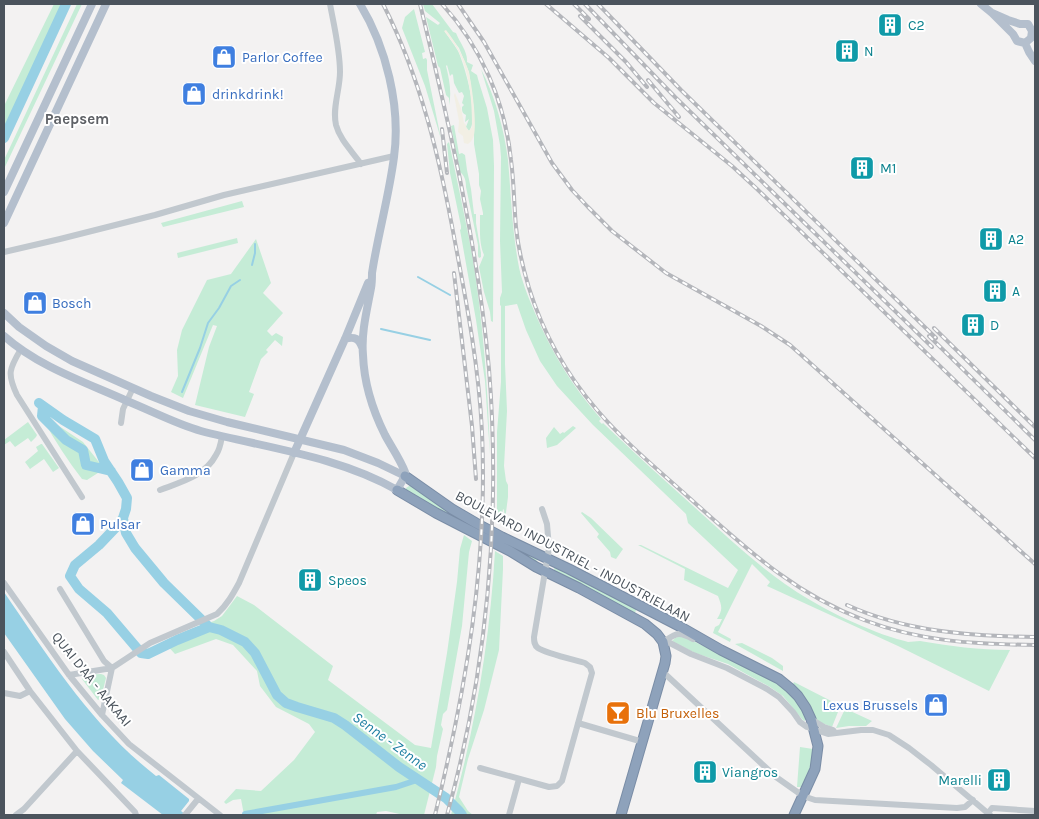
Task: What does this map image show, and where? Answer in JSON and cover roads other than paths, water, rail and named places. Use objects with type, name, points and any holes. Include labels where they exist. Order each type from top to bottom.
[{"type":"highway","name":"BOULEVARD INDUSTRIEL - INDUSTRIELAAN","points":[[405,476],[476,524],[570,569],[679,626],[720,650],[779,679],[798,696],[812,719],[815,730]]},
{"type":"highway","name":"BOULEVARD INDUSTRIEL - INDUSTRIELAAN","points":[[396,490],[545,572],[645,624],[663,642]]},
{"type":"highway","points":[[621,815],[663,672],[666,656],[663,642]]},
{"type":"highway","points":[[794,815],[816,768],[818,746],[815,730]]},
{"type":"main road","points":[[4,192],[92,4]]},
{"type":"main road","points":[[4,223],[106,4]]},
{"type":"main road","points":[[360,4],[377,37],[388,72],[395,116],[394,156],[372,273],[362,347]]},
{"type":"main road","points":[[981,4],[1013,34],[1017,41],[1025,42],[1031,38],[1034,30],[1028,24],[1020,24],[992,13]]},
{"type":"main road","points":[[1013,34],[1016,26],[1020,24]]},
{"type":"main road","points":[[1025,42],[1035,60]]},
{"type":"main road","points":[[294,453],[372,273]]},
{"type":"main road","name":"BOULEVARD INDUSTRIEL - INDUSTRIELAAN","points":[[4,313],[19,327],[72,361],[189,411],[361,456],[405,476]]},
{"type":"main road","points":[[354,318],[365,319]]},
{"type":"main road","name":"BOULEVARD INDUSTRIEL - INDUSTRIELAAN","points":[[4,336],[51,367],[172,421],[222,436],[331,462],[372,477],[396,490]]},
{"type":"main road","points":[[345,339],[352,338],[360,341],[372,402],[384,434],[403,466],[405,476],[396,490]]},
{"type":"street","points":[[330,4],[340,67],[335,123],[340,136],[361,164]]},
{"type":"street","points":[[4,252],[124,223],[224,195],[394,156]]},
{"type":"street","points":[[21,349],[9,374],[11,383],[82,497]]},
{"type":"street","points":[[121,423],[123,409],[133,388]]},
{"type":"street","points":[[160,490],[196,476],[207,468],[217,454],[222,436]]},
{"type":"street","points":[[70,675],[112,668],[150,643],[217,614],[231,597],[239,582],[294,453]]},
{"type":"street","points":[[480,768],[549,788],[557,786],[562,781],[592,673],[590,667],[585,663],[543,650],[536,646],[534,640],[549,548],[547,524],[542,509]]},
{"type":"street","name":"QUAI D'AA - AAKAAI","points":[[4,583],[70,675],[102,715],[129,744],[196,802],[220,815]]},
{"type":"street","points":[[60,589],[104,661],[112,668]]},
{"type":"street","name":"BOULEVARD INDUSTRIEL - INDUSTRIELAAN","points":[[663,642],[680,633],[720,650]]},
{"type":"street","name":"BOULEVARD INDUSTRIEL - INDUSTRIELAAN","points":[[663,642],[670,642],[767,689],[787,704],[800,722],[807,727],[828,734],[873,730],[889,735],[909,748],[989,814]]},
{"type":"street","points":[[4,652],[30,691],[77,751],[136,815]]},
{"type":"street","points":[[102,715],[112,668]]},
{"type":"street","points":[[663,672],[771,773],[803,796],[815,800],[957,808],[965,807],[972,800]]},
{"type":"street","points":[[4,693],[20,696],[30,691]]},
{"type":"street","name":"BOULEVARD INDUSTRIEL - INDUSTRIELAAN","points":[[812,719],[824,727],[833,730],[835,733]]},
{"type":"street","points":[[578,723],[643,742]]},
{"type":"street","points":[[818,746],[822,738],[828,734]]},
{"type":"street","points":[[16,815],[24,809],[77,751]]},
{"type":"street","points":[[509,815],[519,779]]},
{"type":"street","points":[[185,815],[196,802]]},
{"type":"street","points":[[989,814],[992,808],[1035,811]]},
{"type":"street","points":[[24,809],[28,815]]},
{"type":"water","points":[[4,592],[55,666],[92,713],[133,756],[156,776],[159,775],[189,799],[181,811],[186,815],[163,815],[121,783],[123,780],[93,751],[65,719],[4,633]]},
{"type":"waterway","name":"Senne - Zenne","points":[[4,138],[66,4]]},
{"type":"waterway","points":[[252,265],[255,244]]},
{"type":"waterway","points":[[418,277],[450,295]]},
{"type":"waterway","points":[[182,392],[208,323],[231,286],[240,280]]},
{"type":"waterway","points":[[381,329],[430,340]]},
{"type":"waterway","name":"Senne - Zenne","points":[[39,403],[95,439],[104,461],[127,498],[123,518],[126,533],[135,548],[164,583],[209,627],[221,630],[245,642],[255,653],[277,695],[286,703],[334,718],[345,725],[399,767],[446,798],[462,815]]},
{"type":"waterway","points":[[43,406],[42,416],[66,440],[83,450],[86,465],[111,471]]},
{"type":"waterway","name":"Senne - Zenne","points":[[123,518],[99,545],[75,565],[70,576],[79,589],[107,613],[141,653],[148,654],[209,627]]},
{"type":"waterway","points":[[245,814],[396,787],[417,780]]},
{"type":"railway","points":[[383,4],[419,90],[436,150],[468,313],[482,432],[482,529],[478,577],[465,673],[435,815]]},
{"type":"railway","points":[[420,4],[452,140],[478,277],[489,369],[492,425],[492,538],[488,594],[472,706],[461,761],[447,815]]},
{"type":"railway","points":[[442,4],[468,38],[489,76],[497,96],[508,138],[519,250],[541,321],[566,368],[586,397],[608,423],[644,458],[734,538],[774,570],[816,598],[864,620],[907,633],[969,642],[1035,645]]},
{"type":"railway","points":[[458,4],[484,42],[552,163],[572,190],[612,231],[666,273],[761,326],[790,345],[1035,564]]},
{"type":"railway","points":[[546,4],[609,58],[654,103],[732,166],[757,189],[1035,458]]},
{"type":"railway","points":[[574,4],[589,19]]},
{"type":"railway","points":[[585,4],[675,97],[932,347]]},
{"type":"railway","points":[[598,4],[681,90],[936,338]]},
{"type":"railway","points":[[580,16],[626,62],[647,87]]},
{"type":"railway","points":[[648,80],[679,117]]},
{"type":"railway","points":[[442,129],[447,173]]},
{"type":"railway","points":[[454,273],[472,426],[476,479]]},
{"type":"railway","points":[[934,328],[1035,427]]},
{"type":"railway","points":[[929,336],[1035,440]]},
{"type":"railway","points":[[847,605],[892,621],[939,631],[1035,637]]},
{"type":"place","name":"C2","points":[[890,25]]},
{"type":"place","name":"N","points":[[847,51]]},
{"type":"place","name":"Parlor Coffee","points":[[224,57]]},
{"type":"place","name":"drinkdrink!","points":[[194,94]]},
{"type":"place","name":"M1","points":[[862,168]]},
{"type":"place","name":"A2","points":[[991,239]]},
{"type":"place","name":"A","points":[[995,291]]},
{"type":"place","name":"Bosch","points":[[35,303]]},
{"type":"place","name":"D","points":[[973,325]]},
{"type":"place","name":"Gamma","points":[[142,470]]},
{"type":"place","name":"Pulsar","points":[[83,524]]},
{"type":"place","name":"Speos","points":[[310,580]]},
{"type":"place","name":"Lexus Brussels","points":[[936,705]]},
{"type":"place","name":"Blu Bruxelles","points":[[618,713]]},
{"type":"place","name":"Viangros","points":[[705,772]]},
{"type":"place","name":"Marelli","points":[[999,780]]},
{"type":"district","name":"Paepsem","points":[[77,119]]}]
